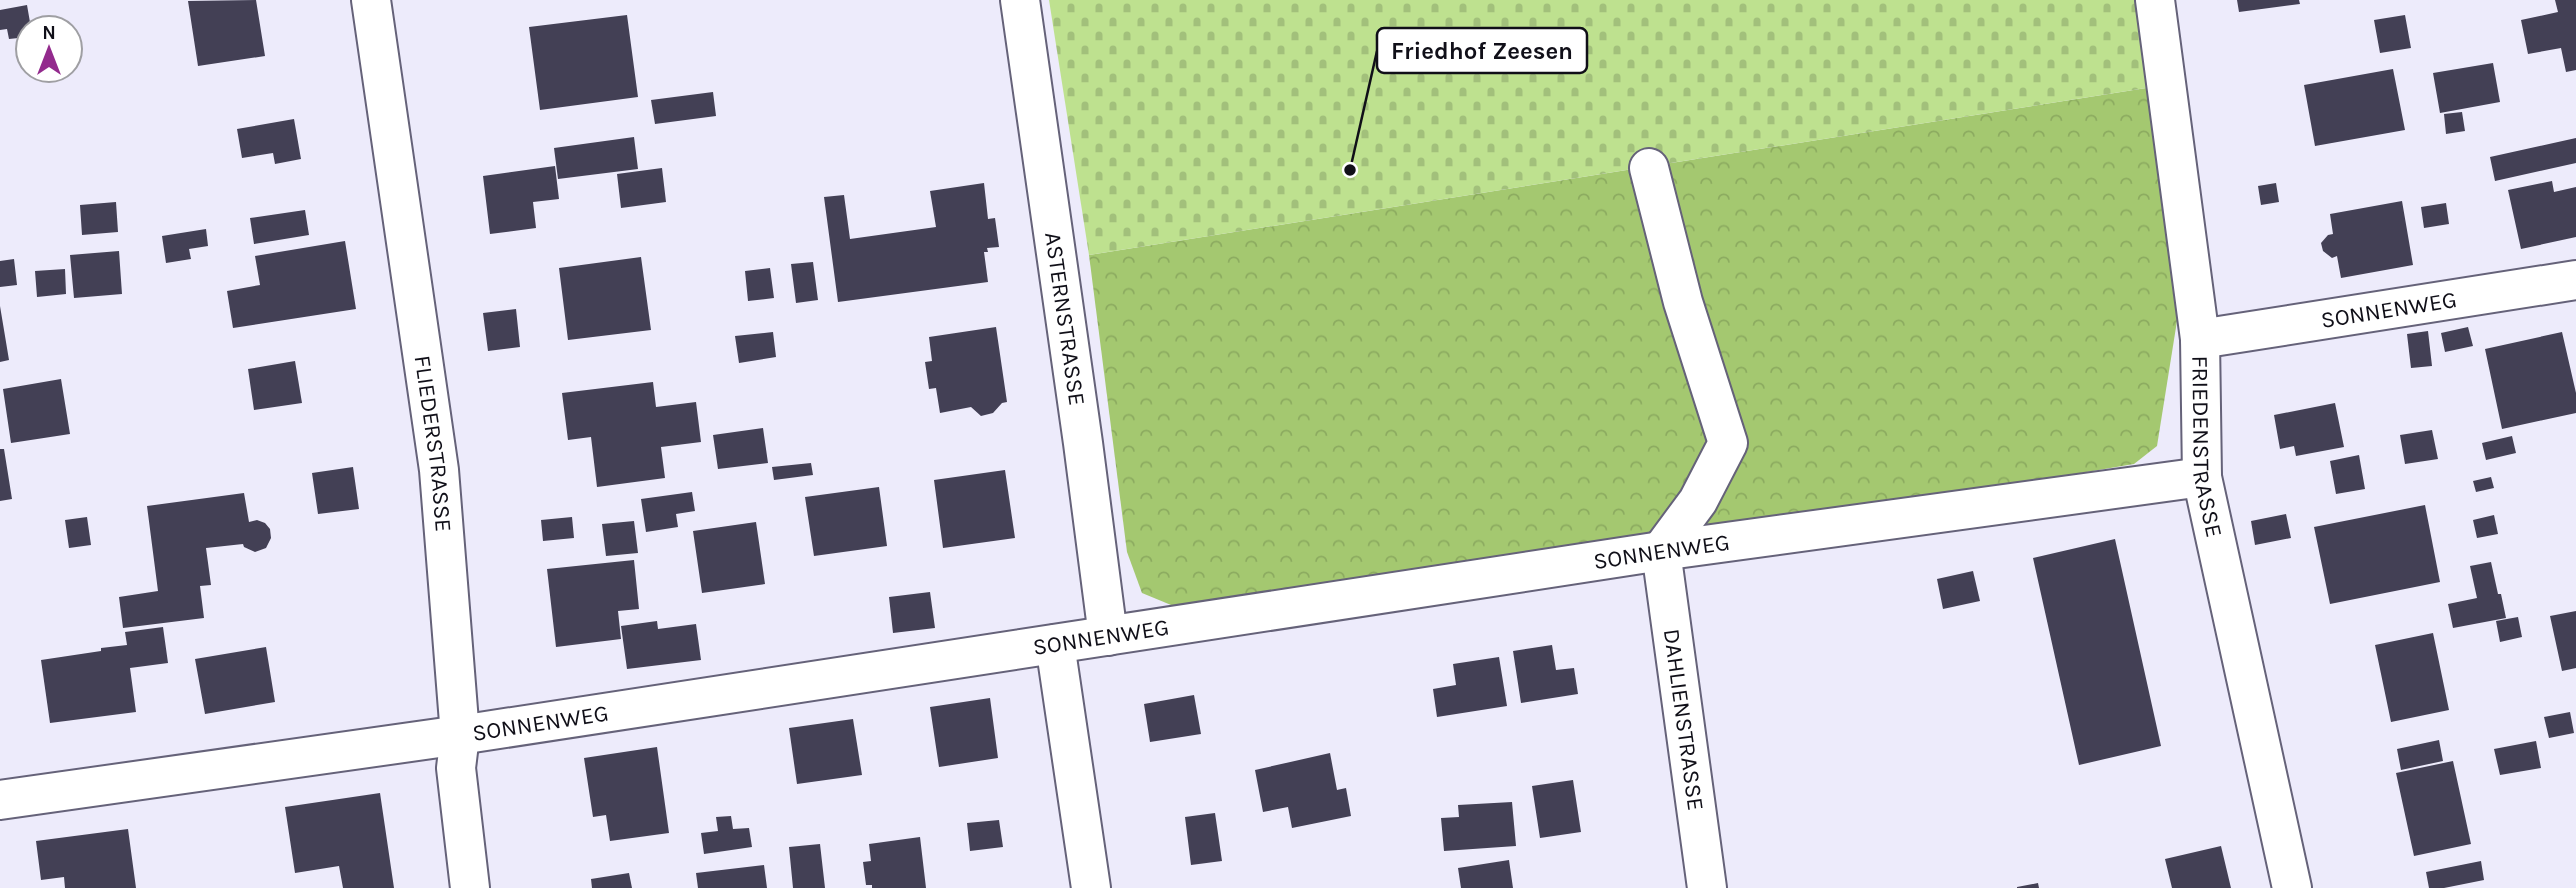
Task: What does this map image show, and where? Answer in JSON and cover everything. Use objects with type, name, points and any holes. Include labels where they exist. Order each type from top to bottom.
[{"type":"street","name":"FLIEDERSTRASSE","points":[[371,0],[439,470],[460,735],[456,768],[470,888]]},
{"type":"street","name":"ASTERNSTRASSE","points":[[1020,0],[1108,636]]},
{"type":"street","name":"FRIEDENSTRASSE","points":[[2155,0],[2200,339],[2202,477],[2292,888]]},
{"type":"street","points":[[1649,168],[1683,302],[1728,443],[1698,501],[1661,551]]},
{"type":"street","name":"SONNENWEG","points":[[2200,339],[2576,280]]},
{"type":"street","name":"SONNENWEG","points":[[0,800],[460,735],[1661,551],[2202,477]]},
{"type":"street","name":"DAHLIENSTRASSE","points":[[1661,551],[1707,888]]},
{"type":"street","points":[[1055,644],[1091,888]]},
{"type":"green space","points":[[1049,0],[2145,0],[2159,86],[1089,255]]},
{"type":"green space","points":[[2159,86],[2177,321],[2157,446],[2134,464],[1867,509],[1188,612],[1142,593],[1127,552],[1089,255]]},
{"type":"building","points":[[256,0],[265,56],[198,66],[188,1]]},
{"type":"building","points":[[2237,0],[2299,0],[2300,4],[2239,12]]},
{"type":"building","points":[[2555,0],[2576,0],[2576,70],[2566,72],[2561,48],[2528,54],[2521,20],[2558,12]]},
{"type":"building","points":[[27,5],[29,14],[14,14],[14,38],[9,39],[7,29],[0,30],[0,10]]},
{"type":"building","points":[[627,15],[638,97],[540,110],[529,27]]},
{"type":"building","points":[[2405,15],[2411,48],[2380,53],[2374,20]]},
{"type":"building","points":[[2493,63],[2500,102],[2440,113],[2433,73]]},
{"type":"building","points":[[2393,69],[2405,130],[2315,146],[2304,85]]},
{"type":"building","points":[[713,92],[716,116],[655,124],[651,100]]},
{"type":"building","points":[[2462,112],[2465,131],[2446,134],[2444,114]]},
{"type":"building","points":[[294,119],[301,159],[275,164],[273,153],[242,158],[237,129]]},
{"type":"building","points":[[634,137],[638,169],[558,179],[554,148]]},
{"type":"building","points":[[2576,138],[2576,163],[2495,181],[2490,157]]},
{"type":"building","points":[[555,166],[559,199],[533,202],[536,228],[490,234],[483,176]]},
{"type":"building","points":[[662,168],[666,202],[621,208],[617,174]]},
{"type":"building","points":[[2552,181],[2554,192],[2576,187],[2576,237],[2521,249],[2508,190]]},
{"type":"building","points":[[984,183],[988,219],[995,218],[999,247],[987,248],[988,252],[984,252],[988,282],[838,302],[824,197],[844,195],[850,239],[936,227],[930,191]]},
{"type":"building","points":[[2276,183],[2279,202],[2261,205],[2258,186]]},
{"type":"building","points":[[2402,201],[2413,265],[2341,278],[2337,256],[2332,258],[2323,251],[2321,243],[2328,235],[2333,234],[2330,214]]},
{"type":"building","points":[[116,202],[118,232],[82,235],[80,205]]},
{"type":"building","points":[[2446,203],[2449,224],[2424,228],[2421,207]]},
{"type":"building","points":[[305,210],[309,235],[254,244],[250,218]]},
{"type":"building","points":[[206,229],[208,246],[189,249],[191,259],[166,263],[162,236]]},
{"type":"building","points":[[345,241],[356,309],[233,328],[227,291],[260,285],[255,256]]},
{"type":"building","points":[[119,251],[122,294],[74,298],[70,255]]},
{"type":"building","points":[[641,257],[651,330],[568,340],[559,268]]},
{"type":"building","points":[[14,259],[17,285],[0,287],[0,261]]},
{"type":"building","points":[[813,262],[818,300],[796,303],[791,264]]},
{"type":"building","points":[[770,268],[774,298],[748,301],[745,271]]},
{"type":"building","points":[[65,269],[66,294],[37,297],[35,271]]},
{"type":"building","points":[[0,306],[9,360],[0,362]]},
{"type":"building","points":[[516,309],[520,347],[488,351],[483,313]]},
{"type":"building","points":[[996,327],[1007,402],[1002,403],[993,413],[981,416],[971,407],[940,413],[936,388],[929,389],[925,362],[932,361],[929,337]]},
{"type":"building","points":[[2468,327],[2473,346],[2445,352],[2441,333]]},
{"type":"building","points":[[2428,331],[2432,366],[2411,368],[2407,334]]},
{"type":"building","points":[[773,332],[776,357],[739,363],[735,336]]},
{"type":"building","points":[[2562,332],[2576,393],[2576,413],[2502,429],[2485,349]]},
{"type":"building","points":[[295,361],[302,403],[254,410],[248,369]]},
{"type":"building","points":[[61,379],[70,434],[11,443],[3,389]]},
{"type":"building","points":[[653,382],[656,407],[696,402],[701,442],[661,447],[665,478],[597,487],[591,437],[568,440],[562,393]]},
{"type":"building","points":[[2335,403],[2344,447],[2296,456],[2294,446],[2280,449],[2274,415]]},
{"type":"building","points":[[763,428],[768,463],[718,469],[713,435]]},
{"type":"building","points":[[2432,430],[2438,459],[2405,464],[2400,435]]},
{"type":"building","points":[[2512,436],[2516,453],[2486,460],[2482,443]]},
{"type":"building","points":[[0,449],[4,449],[12,499],[0,501]]},
{"type":"building","points":[[2359,455],[2365,489],[2336,494],[2330,461]]},
{"type":"building","points":[[811,463],[813,475],[774,480],[772,467]]},
{"type":"building","points":[[353,467],[359,509],[318,514],[312,473]]},
{"type":"building","points":[[1005,470],[1015,538],[943,548],[934,480]]},
{"type":"building","points":[[2491,477],[2494,488],[2476,492],[2473,481]]},
{"type":"building","points":[[879,487],[887,546],[814,556],[805,497]]},
{"type":"building","points":[[692,492],[695,511],[676,514],[678,527],[646,532],[641,499]]},
{"type":"building","points":[[244,493],[249,522],[257,520],[265,523],[270,529],[271,538],[266,548],[255,552],[243,544],[206,548],[211,585],[200,586],[204,618],[123,628],[119,597],[158,591],[147,506]]},
{"type":"building","points":[[2425,505],[2440,582],[2330,604],[2314,527]]},
{"type":"building","points":[[2286,514],[2291,538],[2255,545],[2251,521]]},
{"type":"building","points":[[2494,515],[2498,534],[2477,538],[2473,520]]},
{"type":"building","points":[[87,517],[91,545],[69,548],[65,520]]},
{"type":"building","points":[[572,517],[574,538],[543,541],[541,520]]},
{"type":"building","points":[[634,521],[638,553],[606,556],[602,524]]},
{"type":"building","points":[[756,522],[765,584],[702,593],[693,531]]},
{"type":"building","points":[[2115,539],[2161,746],[2079,765],[2033,558]]},
{"type":"building","points":[[634,560],[639,609],[618,611],[621,639],[556,647],[547,569]]},
{"type":"building","points":[[2491,562],[2506,618],[2453,628],[2448,604],[2477,598],[2470,566]]},
{"type":"building","points":[[1973,571],[1980,601],[1943,609],[1937,579]]},
{"type":"building","points":[[930,592],[935,628],[893,633],[889,597]]},
{"type":"building","points":[[2576,611],[2576,668],[2562,671],[2550,616]]},
{"type":"building","points":[[2518,617],[2522,637],[2500,642],[2496,621]]},
{"type":"building","points":[[657,621],[658,629],[696,624],[701,660],[627,669],[621,626]]},
{"type":"building","points":[[163,627],[168,663],[130,668],[136,712],[50,723],[41,660],[127,645],[125,632]]},
{"type":"building","points":[[2433,633],[2449,710],[2391,722],[2375,645]]},
{"type":"building","points":[[1552,645],[1556,670],[1574,668],[1578,694],[1521,703],[1513,651]]},
{"type":"building","points":[[266,647],[275,702],[205,714],[195,659]]},
{"type":"building","points":[[1499,657],[1507,706],[1437,717],[1433,689],[1456,685],[1453,664]]},
{"type":"building","points":[[1194,695],[1201,734],[1150,742],[1144,704]]},
{"type":"building","points":[[990,698],[998,758],[939,767],[930,707]]},
{"type":"building","points":[[2570,712],[2574,733],[2549,738],[2544,717]]},
{"type":"building","points":[[853,719],[862,775],[797,784],[789,728]]},
{"type":"building","points":[[2439,740],[2443,761],[2401,770],[2397,749]]},
{"type":"building","points":[[2536,741],[2541,768],[2500,775],[2494,749]]},
{"type":"building","points":[[657,747],[669,833],[610,841],[606,815],[593,817],[584,758]]},
{"type":"building","points":[[1330,753],[1337,790],[1346,788],[1351,816],[1292,828],[1288,807],[1263,812],[1255,770]]},
{"type":"building","points":[[2453,761],[2471,844],[2414,856],[2396,773]]},
{"type":"building","points":[[1573,780],[1581,832],[1540,838],[1532,786]]},
{"type":"building","points":[[380,793],[394,888],[343,888],[339,866],[295,873],[285,807]]},
{"type":"building","points":[[1512,802],[1516,846],[1444,851],[1441,818],[1459,817],[1458,805]]},
{"type":"building","points":[[1215,813],[1222,861],[1191,865],[1185,817]]},
{"type":"building","points":[[731,816],[733,829],[749,828],[752,847],[704,854],[701,833],[718,831],[716,817]]},
{"type":"building","points":[[999,820],[1003,847],[970,851],[967,823]]},
{"type":"building","points":[[128,829],[136,888],[65,888],[64,877],[41,880],[36,841]]},
{"type":"building","points":[[920,837],[926,888],[872,888],[872,885],[866,885],[863,862],[871,861],[869,844]]},
{"type":"building","points":[[820,844],[825,888],[793,888],[789,847]]},
{"type":"building","points":[[2221,846],[2231,888],[2172,888],[2165,859]]},
{"type":"building","points":[[1509,860],[1513,888],[1461,888],[1458,868]]},
{"type":"building","points":[[2481,861],[2484,880],[2444,888],[2429,888],[2426,872]]},
{"type":"building","points":[[764,865],[767,888],[698,888],[696,873]]},
{"type":"building","points":[[629,873],[632,888],[592,888],[591,879]]},
{"type":"building","points":[[2038,883],[2039,888],[2017,888],[2017,887]]},
{"type":"place","name":"Friedhof Zeesen","points":[[1350,170]]}]
